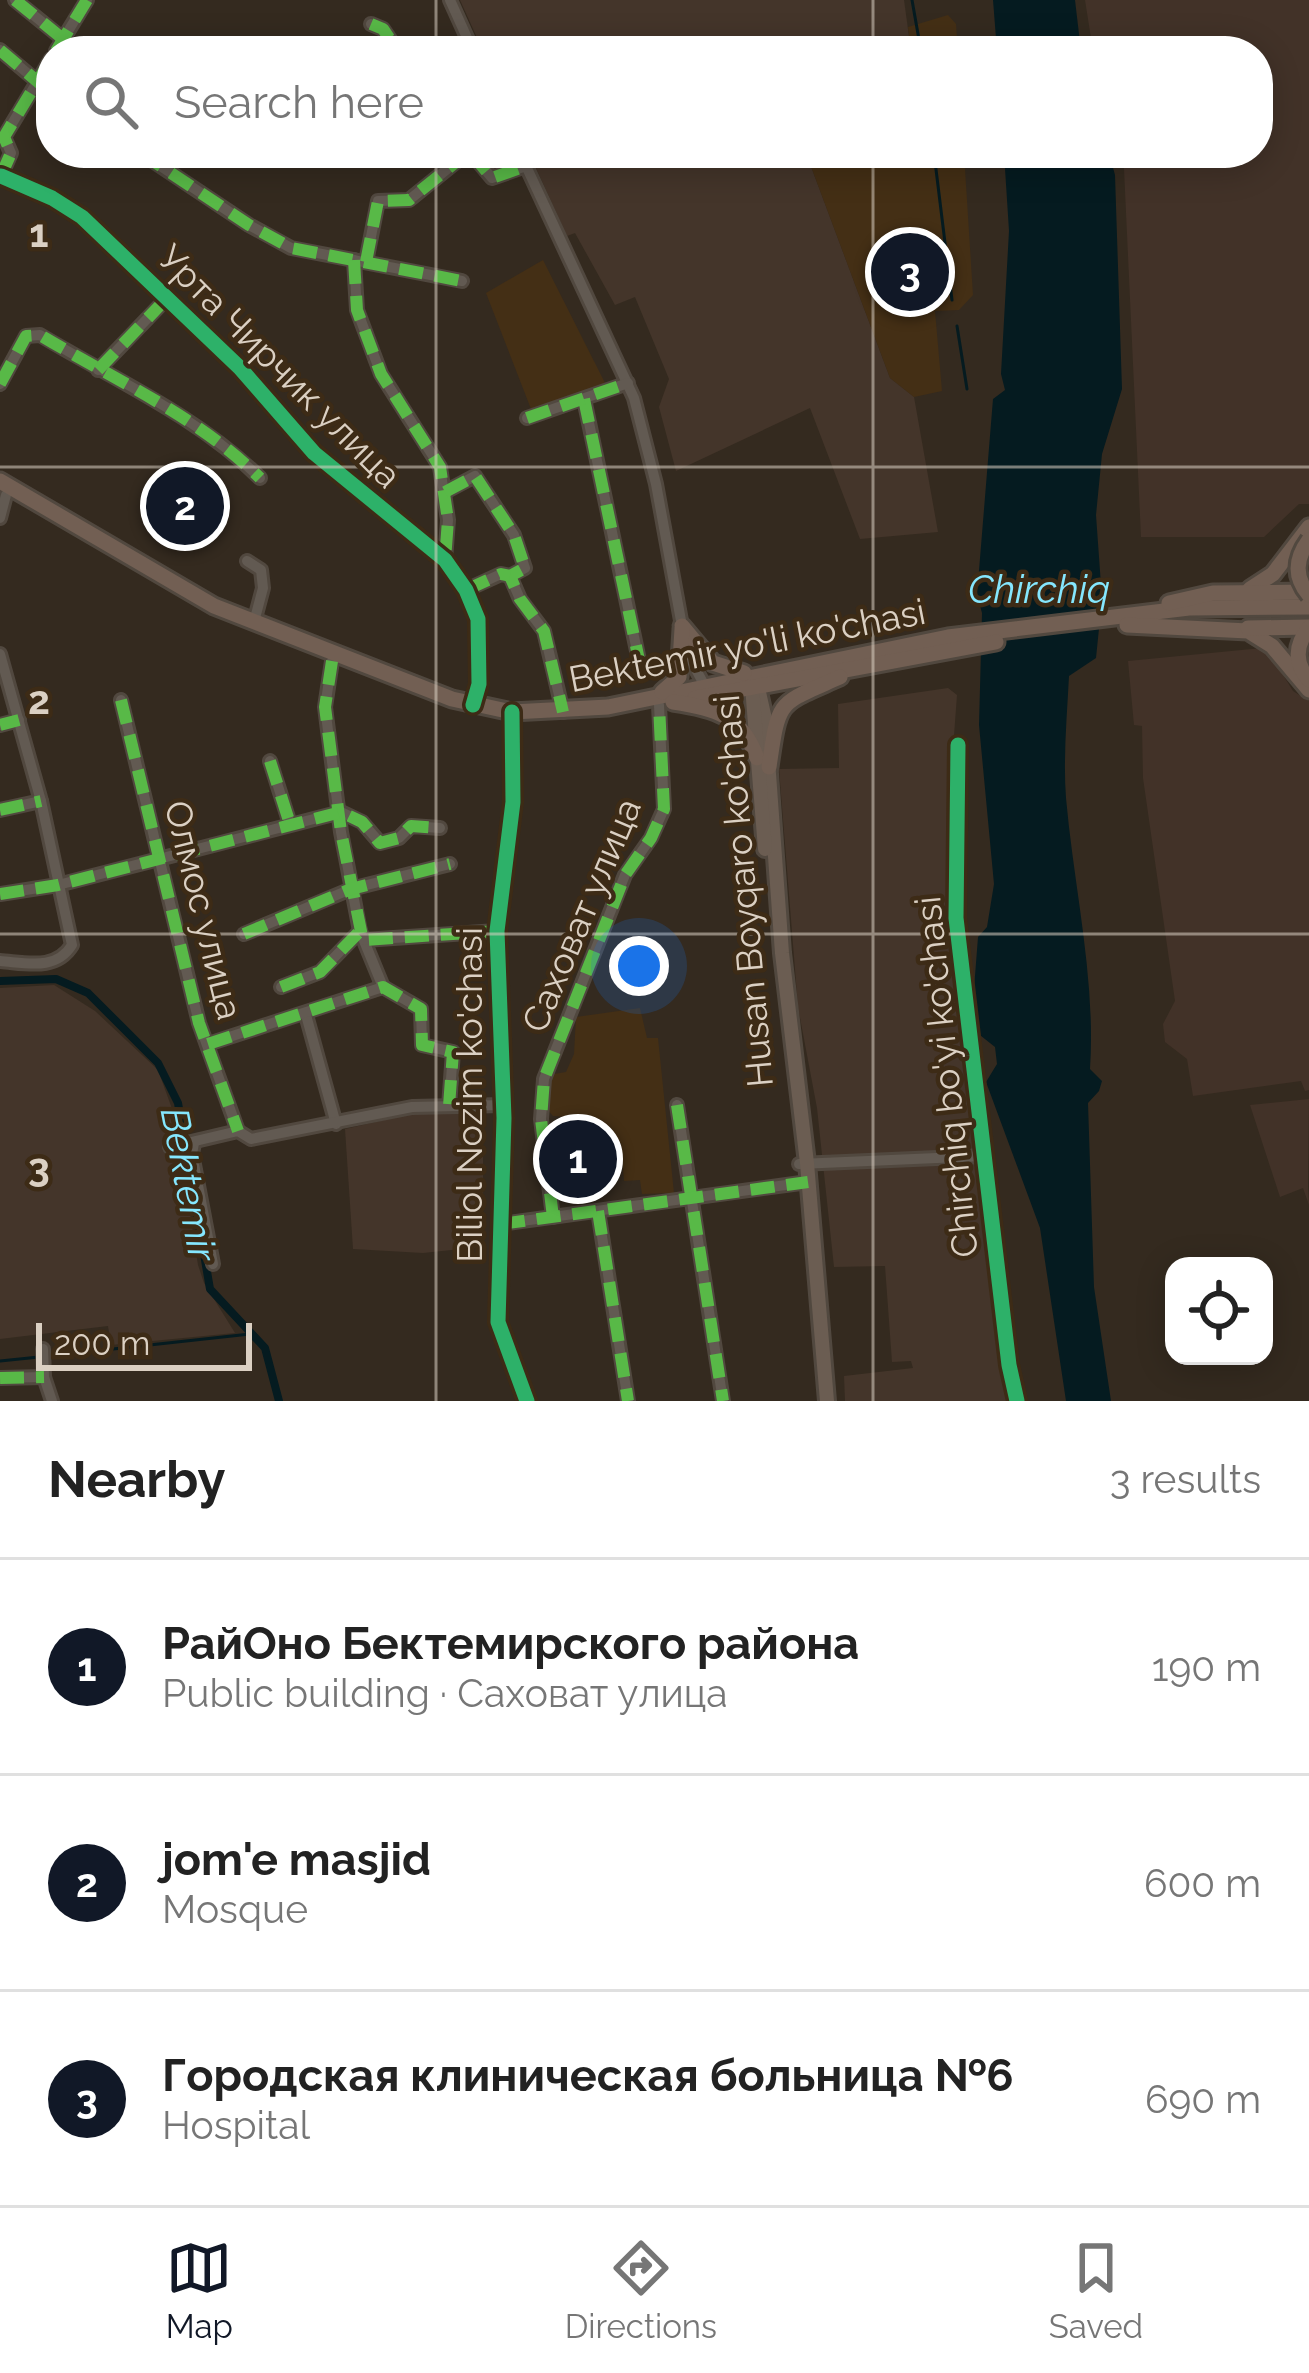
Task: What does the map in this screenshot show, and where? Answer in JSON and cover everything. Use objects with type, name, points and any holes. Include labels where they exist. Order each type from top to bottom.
[{"type":"highway","name":"Bektemir yo'li ko'chasi","points":[[2,489],[174,586],[254,622],[473,705],[512,716],[662,701]]},
{"type":"highway","name":"Bektemir yo'li ko'chasi","points":[[2,489],[190,602],[453,707],[512,716],[595,716],[707,691],[872,664],[949,642]]},
{"type":"highway","points":[[1230,611],[1271,576],[1309,527]]},
{"type":"highway","points":[[1230,611],[1309,594],[1298,571],[1299,557],[1309,540]]},
{"type":"highway","points":[[1126,620],[1189,597],[1230,611],[1309,627],[1298,653],[1309,680]]},
{"type":"highway","points":[[1126,620],[1309,607]]},
{"type":"highway","points":[[1230,611],[1309,616]]},
{"type":"highway","points":[[1230,611],[1269,643],[1309,691]]},
{"type":"highway","name":"Bektemir yo'li ko'chasi","points":[[755,684],[949,642],[1126,620]]},
{"type":"highway","points":[[682,626],[713,663],[755,684]]},
{"type":"highway","points":[[682,626],[680,677],[662,701],[712,708],[729,716],[744,730],[763,763]]},
{"type":"highway","points":[[763,763],[784,703],[872,664]]},
{"type":"main road","name":"Husan Boyqaro ko'chasi","points":[[755,684],[824,1401]]},
{"type":"street","points":[[15,0],[50,36]]},
{"type":"street","points":[[65,36],[87,0]]},
{"type":"street","points":[[450,0],[466,36]]},
{"type":"street","points":[[371,24],[388,36]]},
{"type":"street","points":[[0,50],[36,83],[2,137],[11,153],[0,177]]},
{"type":"street","points":[[164,168],[291,248],[462,280]]},
{"type":"street","points":[[445,560],[446,492],[431,451],[374,357],[357,310],[360,261],[378,201],[410,200],[450,168]]},
{"type":"street","points":[[483,168],[492,178],[520,168]]},
{"type":"street","points":[[527,168],[628,383],[656,484],[682,626],[707,691]]},
{"type":"street","name":"Урта Чирчик улица","points":[[0,177],[67,206],[124,254],[240,368],[314,453],[445,560],[466,590],[478,619],[479,684],[473,705]]},
{"type":"street","points":[[98,370],[166,298]]},
{"type":"street","points":[[0,384],[30,334],[40,335],[193,423],[227,446],[260,478]]},
{"type":"street","points":[[527,418],[628,383]]},
{"type":"street","points":[[584,399],[640,665]]},
{"type":"street","points":[[446,492],[476,476],[514,535],[525,567],[510,577]]},
{"type":"street","points":[[0,518],[2,489]]},
{"type":"street","points":[[248,561],[261,570],[263,578],[254,622]]},
{"type":"street","points":[[466,590],[501,574],[510,577],[544,631],[563,712]]},
{"type":"street","points":[[0,654],[41,801],[72,945],[62,959],[52,963],[0,961]]},
{"type":"street","points":[[332,661],[326,707],[362,936],[383,987],[421,1009],[422,1045],[453,1052],[449,1106]]},
{"type":"street","name":"Олмос улица","points":[[121,700],[208,1044],[238,1131]]},
{"type":"street","name":"Саховат улица","points":[[553,1217],[541,1119],[544,1079],[625,874],[651,838],[664,808],[662,701]]},
{"type":"street","name":"Biliol Nozim ko'chasi","points":[[512,716],[512,802],[497,931],[503,1105],[498,1322],[527,1401]]},
{"type":"street","points":[[0,725],[19,720]]},
{"type":"street","name":"Chirchiq bo'yi ko'chasi","points":[[958,745],[955,889],[983,1156],[1017,1401]]},
{"type":"street","points":[[270,760],[290,824]]},
{"type":"street","points":[[0,811],[41,801]]},
{"type":"street","points":[[0,894],[58,885],[341,812],[362,823],[380,843],[399,838],[411,826],[440,828]]},
{"type":"street","points":[[244,934],[351,889],[450,864]]},
{"type":"street","points":[[281,987],[320,971],[362,936],[497,931]]},
{"type":"street","points":[[208,1044],[383,987]]},
{"type":"street","points":[[306,1015],[336,1124]]},
{"type":"street","points":[[170,1147],[238,1131],[251,1139],[412,1107],[503,1105]]},
{"type":"street","points":[[676,1105],[723,1401]]},
{"type":"street","points":[[191,1144],[213,1264]]},
{"type":"street","name":"Chirchiq bo'yi ko'chasi","points":[[803,1163],[983,1156]]},
{"type":"street","points":[[501,1224],[804,1182]]},
{"type":"street","points":[[598,1211],[628,1401]]},
{"type":"street","points":[[43,1349],[52,1401]]},
{"type":"street","points":[[0,1378],[44,1373]]},
{"type":"shaded area","points":[[460,0],[904,0],[909,36],[476,36]]},
{"type":"shaded area","points":[[1085,0],[1309,0],[1309,504],[1299,504],[1264,537],[1141,537],[1124,168],[1273,168],[1273,36],[1091,36]]},
{"type":"shaded area","points":[[948,15],[956,24],[957,36],[909,36],[908,27]]},
{"type":"shaded area","points":[[536,168],[812,168],[890,378],[914,397],[938,532],[860,539],[810,408],[676,471],[659,407],[669,379],[635,297],[615,305],[575,233],[567,236]]},
{"type":"shaded area","points":[[812,168],[965,168],[973,295],[959,310],[935,311],[942,391],[914,397],[890,378]]},
{"type":"shaded area","points":[[543,260],[606,385],[531,409],[486,293]]},
{"type":"shaded area","points":[[1262,648],[1293,691],[1309,701],[1309,1090],[1305,1091],[1301,1081],[1193,1096],[1187,1059],[1165,1042],[1163,1024],[1175,1001],[1143,778],[1142,726],[1134,725],[1128,661]]},
{"type":"shaded area","points":[[948,688],[957,695],[946,844],[975,1136],[1010,1401],[845,1401],[844,1376],[913,1368],[911,1361],[892,1362],[885,1266],[834,1267],[817,1108],[798,1007],[779,769],[839,768],[838,704]]},
{"type":"shaded area","points":[[54,985],[95,1011],[158,1070],[175,1117],[198,1265],[235,1333],[111,1345],[108,1326],[0,1339],[0,988]]},
{"type":"shaded area","points":[[640,1008],[647,1038],[658,1038],[674,1193],[642,1194],[640,1180],[624,1181],[621,1143],[597,1144],[594,1119],[553,1116],[547,1109],[548,1075],[566,1072],[574,1054],[576,1017]]},
{"type":"shaded area","points":[[1309,1099],[1309,1205],[1303,1188],[1280,1197],[1250,1105]]},
{"type":"shaded area","points":[[428,1110],[483,1117],[483,1243],[423,1253],[353,1249],[345,1129]]},
{"type":"water","points":[[993,0],[1075,0],[1079,36],[996,36]]},
{"type":"water","name":"Chirchiq","points":[[1005,168],[1113,168],[1122,389],[1102,454],[1096,515],[1102,599],[1096,658],[1069,676],[1065,768],[1087,967],[1090,1069],[1102,1081],[1088,1103],[1094,1287],[1111,1401],[1066,1401],[1040,1228],[986,1082],[997,1064],[995,1047],[971,1028],[978,937],[987,927],[994,884],[979,725],[982,613],[977,595],[993,399],[1005,390],[1001,374],[1009,231]]},
{"type":"waterway","points":[[912,0],[918,36]]},
{"type":"waterway","points":[[936,168],[952,300]]},
{"type":"waterway","points":[[957,326],[967,389]]},
{"type":"waterway","name":"Bektemir","points":[[0,981],[56,979],[88,993],[158,1063],[178,1103],[210,1289],[265,1348],[279,1401]]},
{"type":"waterway","points":[[49,1356],[250,1334]]},
{"type":"waterway","points":[[0,1361],[39,1357]]},
{"type":"marked path","points":[[15,0],[59,36]]},
{"type":"marked path","points":[[65,36],[87,0]]},
{"type":"marked path","points":[[371,24],[388,36]]},
{"type":"marked path","points":[[0,50],[36,80]]},
{"type":"marked path","points":[[0,178],[11,153],[4,137],[36,84]]},
{"type":"marked path","points":[[164,168],[291,248],[462,281]]},
{"type":"marked path","points":[[366,262],[378,201],[409,200],[448,168]]},
{"type":"marked path","points":[[484,168],[492,178],[520,168]]},
{"type":"marked path","points":[[354,260],[357,310],[381,374],[440,467],[448,520],[445,560]]},
{"type":"marked path","points":[[98,370],[167,298]]},
{"type":"marked path","points":[[0,384],[26,336],[40,335],[182,417],[260,478]]},
{"type":"marked path","points":[[527,418],[628,383]]},
{"type":"marked path","points":[[584,399],[640,665]]},
{"type":"marked path","points":[[445,492],[475,476],[514,535],[525,568],[510,576],[544,631],[563,712]]},
{"type":"marked path","points":[[466,590],[501,574],[510,576]]},
{"type":"marked path","points":[[332,661],[325,707],[341,832],[364,940],[497,931]]},
{"type":"marked path","points":[[121,700],[199,1023],[238,1131]]},
{"type":"marked path","points":[[553,1217],[541,1119],[544,1079],[625,875],[664,809],[659,705]]},
{"type":"marked path","points":[[0,725],[19,720]]},
{"type":"marked path","points":[[270,761],[290,824]]},
{"type":"marked path","points":[[0,810],[41,801]]},
{"type":"marked path","points":[[0,894],[58,885],[341,812],[362,822],[380,843],[399,838],[411,826],[440,828]]},
{"type":"marked path","points":[[244,934],[351,889],[450,864]]},
{"type":"marked path","points":[[281,987],[320,972],[360,931]]},
{"type":"marked path","points":[[208,1044],[383,987],[421,1009],[422,1045],[453,1052],[449,1106]]},
{"type":"marked path","points":[[677,1105],[723,1401]]},
{"type":"marked path","points":[[501,1224],[808,1182]]},
{"type":"marked path","points":[[598,1211],[628,1401]]},
{"type":"marked path","points":[[0,1378],[44,1377]]},
{"type":"cycle path","points":[[1,176],[82,217],[240,368],[314,453],[445,560],[466,590],[478,619],[479,684],[473,705]]},
{"type":"cycle path","points":[[512,712],[513,802],[497,931],[504,1118],[498,1322],[527,1401]]},
{"type":"cycle path","points":[[958,745],[956,918],[1017,1401]]},
{"type":"place","name":"Городская клиническая больница №6","points":[[910,272]]},
{"type":"place","name":"jom'e masjid","points":[[185,506]]},
{"type":"place","name":"РайОно Бектемирского района","points":[[578,1159]]}]
